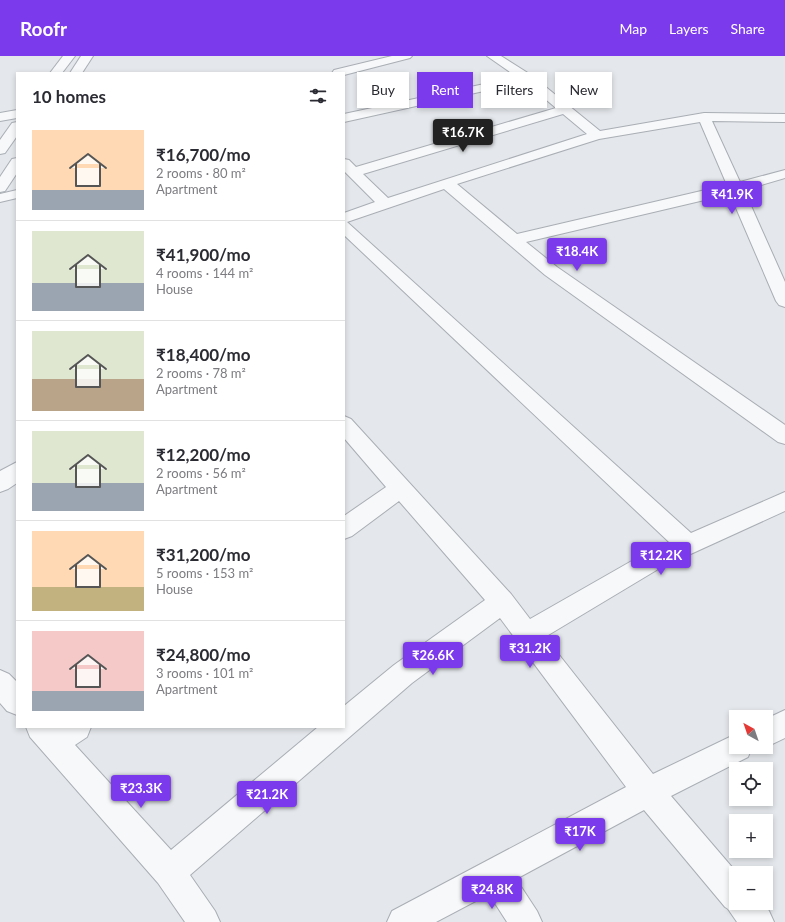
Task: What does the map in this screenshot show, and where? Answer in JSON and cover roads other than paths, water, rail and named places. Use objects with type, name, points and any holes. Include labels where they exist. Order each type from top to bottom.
[{"type":"street","points":[[57,72],[69,56]]},
{"type":"street","points":[[77,72],[87,56]]},
{"type":"street","points":[[342,72],[406,56]]},
{"type":"street","points":[[493,56],[518,72]]},
{"type":"street","points":[[345,118],[481,88]]},
{"type":"street","points":[[547,94],[597,135]]},
{"type":"street","points":[[348,167],[566,109]]},
{"type":"street","points":[[0,117],[16,114]]},
{"type":"street","points":[[704,117],[785,301]]},
{"type":"street","points":[[345,218],[446,183],[597,135],[704,117],[785,118]]},
{"type":"street","points":[[0,150],[16,127]]},
{"type":"street","points":[[0,188],[16,164]]},
{"type":"street","points":[[348,167],[385,204]]},
{"type":"street","points":[[514,240],[735,188],[785,174]]},
{"type":"street","points":[[446,183],[551,271],[785,436]]},
{"type":"street","points":[[0,198],[16,194]]},
{"type":"street","points":[[345,227],[688,544]]},
{"type":"street","points":[[345,425],[502,602],[648,792],[729,888]]},
{"type":"street","points":[[0,483],[16,472]]},
{"type":"street","points":[[345,528],[401,488]]},
{"type":"street","points":[[527,634],[652,561],[785,501]]},
{"type":"street","points":[[345,723],[403,674],[502,602]]},
{"type":"street","points":[[0,683],[16,700]]},
{"type":"street","points":[[773,730],[785,724]]},
{"type":"street","points":[[169,872],[339,728]]},
{"type":"street","points":[[57,732],[169,872],[204,922]]},
{"type":"street","points":[[403,922],[648,792],[729,752]]},
{"type":"street","points":[[494,874],[526,922]]},
{"type":"street","points":[[748,910],[758,922]]}]
